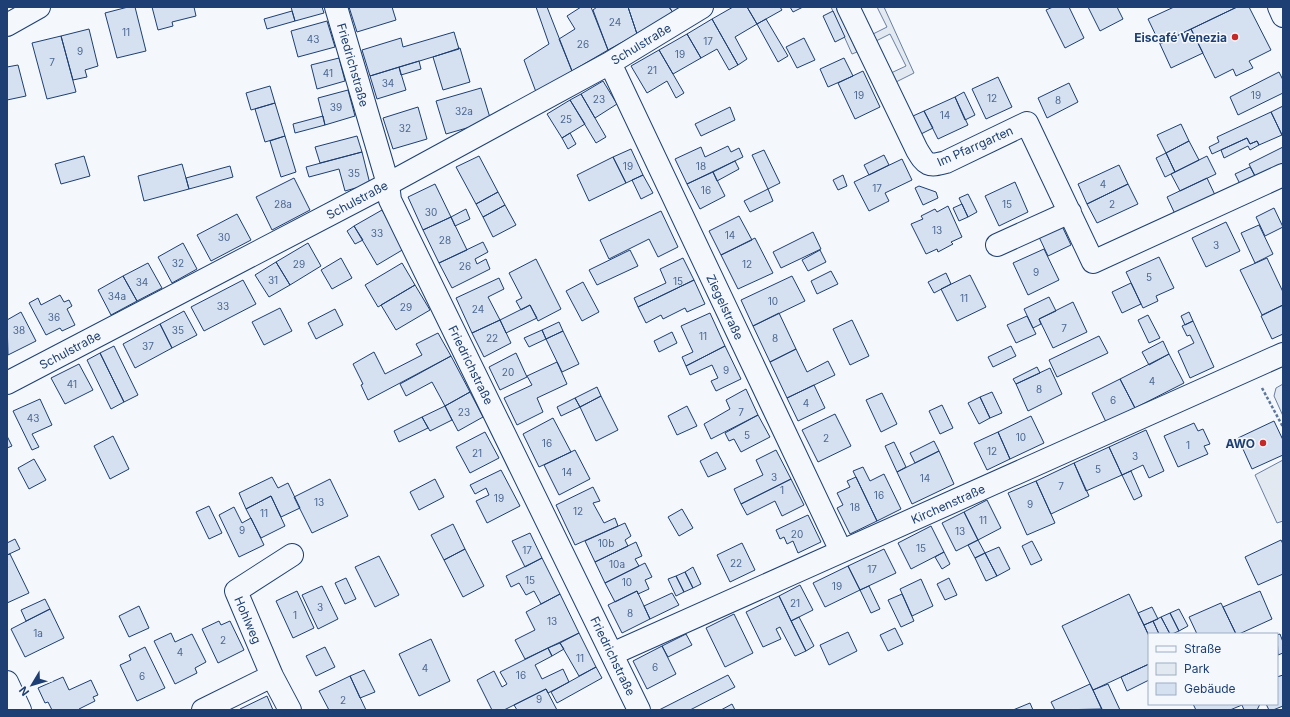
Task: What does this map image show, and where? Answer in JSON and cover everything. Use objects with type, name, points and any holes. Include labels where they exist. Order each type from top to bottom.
[{"type":"street","points":[[7,24],[39,7]]},
{"type":"street","name":"Friedrichstraße","points":[[336,7],[388,184],[390,200],[639,710]]},
{"type":"street","name":"Schulstraße","points":[[7,383],[388,184],[610,63],[702,7]]},
{"type":"street","name":"Im Pfarrgarten","points":[[848,7],[917,150],[926,163],[932,165],[946,162],[1027,122],[1093,262],[1283,175]]},
{"type":"street","points":[[1279,7],[1283,16]]},
{"type":"street","name":"Ziegelstraße","points":[[610,63],[841,552]]},
{"type":"street","points":[[997,245],[1070,212]]},
{"type":"street","name":"Kirchenstraße","points":[[612,654],[1283,354]]},
{"type":"street","name":"Hohlweg","points":[[290,710],[272,676],[236,591],[292,555]]},
{"type":"street","points":[[203,710],[272,676]]},
{"type":"street","points":[[7,682],[20,710]]},
{"type":"path","points":[[1253,367],[1262,389],[1283,427]]},
{"type":"green space","points":[[831,7],[836,7],[857,52],[852,54]]},
{"type":"green space","points":[[877,7],[884,7],[914,73],[896,82],[891,73],[906,66],[890,34],[876,41],[873,34],[887,27]]},
{"type":"green space","points":[[1283,384],[1283,416],[1274,396],[1276,388]]},
{"type":"green space","points":[[1283,460],[1283,521],[1277,523],[1255,475]]},
{"type":"building","points":[[128,7],[135,7],[146,51],[117,58],[105,13]]},
{"type":"building","points":[[152,7],[194,7],[196,16],[172,22],[173,26],[158,30]]},
{"type":"building","points":[[291,7],[322,7],[324,13],[295,21]]},
{"type":"building","points":[[349,7],[392,7],[396,20],[357,32]]},
{"type":"building","points":[[536,7],[547,7],[572,71],[536,92],[524,60],[549,44]]},
{"type":"building","points":[[581,7],[591,7],[608,50],[572,71],[559,39],[575,29],[567,16]]},
{"type":"building","points":[[597,7],[628,7],[637,34],[608,50],[593,10]]},
{"type":"building","points":[[628,7],[669,7],[674,14],[637,34]]},
{"type":"building","points":[[669,7],[683,7],[674,14]]},
{"type":"building","points":[[733,7],[747,7],[757,24],[735,37],[747,59],[738,65],[712,19]]},
{"type":"building","points":[[747,7],[780,7],[782,10],[757,24]]},
{"type":"building","points":[[790,7],[803,7],[793,12]]},
{"type":"building","points":[[1053,7],[1069,7],[1084,38],[1065,48],[1046,10]]},
{"type":"building","points":[[1088,7],[1117,7],[1123,19],[1100,31]]},
{"type":"building","points":[[1174,7],[1237,7],[1160,44],[1148,19]]},
{"type":"building","points":[[1237,7],[1249,7],[1271,50],[1249,61],[1253,68],[1236,76],[1233,69],[1215,78],[1191,29]]},
{"type":"building","points":[[292,11],[295,21],[267,29],[264,19]]},
{"type":"building","points":[[833,11],[845,37],[835,42],[823,16]]},
{"type":"building","points":[[712,19],[738,65],[729,70],[717,49],[701,58],[687,34]]},
{"type":"building","points":[[766,19],[788,56],[778,62],[757,24]]},
{"type":"building","points":[[327,21],[335,47],[298,57],[291,31]]},
{"type":"building","points":[[89,29],[98,66],[85,70],[87,77],[73,80],[61,36]]},
{"type":"building","points":[[1191,29],[1203,53],[1171,68],[1160,44]]},
{"type":"building","points":[[454,32],[459,49],[370,76],[362,50],[401,38],[403,47]]},
{"type":"building","points":[[687,34],[701,58],[673,74],[659,50]]},
{"type":"building","points":[[61,36],[76,92],[47,99],[32,43]]},
{"type":"building","points":[[804,38],[815,60],[797,68],[786,47]]},
{"type":"building","points":[[460,48],[470,82],[443,90],[433,57]]},
{"type":"building","points":[[659,50],[684,93],[676,98],[667,81],[647,93],[631,66]]},
{"type":"building","points":[[339,58],[345,81],[317,89],[311,65]]},
{"type":"building","points":[[844,58],[853,76],[828,87],[820,69]]},
{"type":"building","points":[[419,61],[421,69],[401,75],[399,67]]},
{"type":"building","points":[[18,65],[26,96],[7,100],[7,67]]},
{"type":"building","points":[[399,67],[406,90],[377,99],[370,76]]},
{"type":"building","points":[[863,71],[880,107],[855,119],[838,83]]},
{"type":"building","points":[[1279,72],[1283,80],[1283,93],[1238,115],[1230,97]]},
{"type":"building","points":[[998,77],[1012,107],[986,119],[972,89]]},
{"type":"building","points":[[603,81],[617,104],[595,118],[581,94]]},
{"type":"building","points":[[1069,83],[1078,102],[1047,118],[1038,98]]},
{"type":"building","points":[[270,86],[275,103],[251,110],[246,93]]},
{"type":"building","points":[[481,88],[491,121],[446,134],[436,101]]},
{"type":"building","points":[[348,90],[355,116],[325,125],[318,98]]},
{"type":"building","points":[[964,92],[975,115],[965,120],[955,97]]},
{"type":"building","points":[[581,94],[606,137],[596,143],[570,100]]},
{"type":"building","points":[[955,97],[968,125],[938,139],[924,111]]},
{"type":"building","points":[[570,100],[585,124],[562,138],[547,114]]},
{"type":"building","points":[[275,103],[285,136],[265,142],[255,109]]},
{"type":"building","points":[[1283,106],[1283,134],[1282,135],[1271,112]]},
{"type":"building","points":[[418,107],[427,139],[393,149],[383,118]]},
{"type":"building","points":[[730,107],[735,120],[701,136],[695,124]]},
{"type":"building","points":[[924,111],[933,128],[921,134],[913,116]]},
{"type":"building","points":[[1271,112],[1282,135],[1259,145],[1257,141],[1250,144],[1247,138],[1212,154],[1209,147],[1219,142],[1217,137]]},
{"type":"building","points":[[323,116],[325,125],[295,133],[293,124]]},
{"type":"building","points":[[1181,124],[1189,141],[1166,153],[1157,135]]},
{"type":"building","points":[[570,133],[576,144],[568,149],[562,138]]},
{"type":"building","points":[[285,136],[296,172],[281,177],[270,141]]},
{"type":"building","points":[[357,136],[362,152],[320,163],[315,147]]},
{"type":"building","points":[[1247,138],[1250,144],[1257,141],[1259,145],[1250,150],[1248,146],[1224,158],[1221,150]]},
{"type":"building","points":[[1189,141],[1199,160],[1175,172],[1166,153]]},
{"type":"building","points":[[728,146],[731,152],[739,148],[743,157],[687,184],[675,159],[701,147],[705,157]]},
{"type":"building","points":[[1283,147],[1283,163],[1255,176],[1249,164]]},
{"type":"building","points":[[631,149],[643,175],[626,183],[613,157]]},
{"type":"building","points":[[764,150],[780,183],[768,189],[752,155]]},
{"type":"building","points":[[362,152],[370,184],[345,191],[339,169],[309,177],[306,167]]},
{"type":"building","points":[[1166,153],[1175,172],[1165,177],[1156,158]]},
{"type":"building","points":[[884,155],[889,165],[869,175],[864,165]]},
{"type":"building","points":[[84,156],[90,176],[61,184],[55,164]]},
{"type":"building","points":[[479,156],[498,192],[476,204],[456,167]]},
{"type":"building","points":[[1207,156],[1216,174],[1180,191],[1171,174]]},
{"type":"building","points":[[613,157],[626,183],[589,201],[577,175]]},
{"type":"building","points":[[902,159],[912,180],[885,193],[889,201],[869,211],[854,182]]},
{"type":"building","points":[[735,161],[739,169],[717,181],[713,172]]},
{"type":"building","points":[[182,164],[189,189],[144,201],[138,176]]},
{"type":"building","points":[[1119,165],[1128,184],[1087,204],[1078,184]]},
{"type":"building","points":[[230,166],[233,177],[189,189],[186,178]]},
{"type":"building","points":[[1250,167],[1255,176],[1240,184],[1235,174]]},
{"type":"building","points":[[713,172],[725,196],[700,209],[687,184]]},
{"type":"building","points":[[643,175],[653,193],[641,199],[632,180]]},
{"type":"building","points":[[843,175],[847,186],[838,190],[833,180]]},
{"type":"building","points":[[294,178],[310,210],[272,230],[256,197]]},
{"type":"building","points":[[1207,178],[1215,195],[1175,214],[1167,197]]},
{"type":"building","points":[[1015,182],[1028,212],[999,226],[985,196]]},
{"type":"building","points":[[435,184],[451,217],[423,230],[408,197]]},
{"type":"building","points":[[1128,184],[1138,204],[1097,223],[1087,204]]},
{"type":"building","points":[[919,186],[936,192],[938,198],[923,205],[915,188]]},
{"type":"building","points":[[768,189],[773,201],[750,212],[744,201]]},
{"type":"building","points":[[498,192],[505,205],[483,217],[476,204]]},
{"type":"building","points":[[968,194],[977,212],[968,217],[959,198]]},
{"type":"building","points":[[962,204],[968,217],[959,221],[953,208]]},
{"type":"building","points":[[505,205],[516,225],[493,237],[483,217]]},
{"type":"building","points":[[948,206],[962,237],[951,242],[953,244],[938,252],[937,249],[926,254],[911,224],[923,219],[921,216],[935,209],[937,212]]},
{"type":"building","points":[[1274,208],[1283,227],[1265,236],[1256,217]]},
{"type":"building","points":[[466,209],[470,219],[455,226],[451,217]]},
{"type":"building","points":[[382,210],[404,249],[377,265],[354,226]]},
{"type":"building","points":[[661,211],[678,247],[658,257],[649,239],[609,259],[600,240]]},
{"type":"building","points":[[237,214],[251,240],[211,261],[197,235]]},
{"type":"building","points":[[739,216],[752,240],[721,255],[709,231]]},
{"type":"building","points":[[451,217],[467,250],[439,263],[423,230]]},
{"type":"building","points":[[1226,222],[1240,251],[1206,267],[1192,238]]},
{"type":"building","points":[[1259,225],[1273,254],[1255,263],[1241,233]]},
{"type":"building","points":[[354,226],[363,240],[355,244],[347,231]]},
{"type":"building","points":[[1062,226],[1071,245],[1048,256],[1039,237]]},
{"type":"building","points":[[813,232],[821,249],[781,268],[773,252]]},
{"type":"building","points":[[755,238],[773,273],[738,289],[721,255]]},
{"type":"building","points":[[483,242],[488,252],[475,259],[477,264],[486,259],[490,269],[452,288],[439,263]]},
{"type":"building","points":[[183,243],[197,269],[172,283],[158,257]]},
{"type":"building","points":[[308,243],[321,266],[290,285],[276,262]]},
{"type":"building","points":[[1044,249],[1059,280],[1028,295],[1013,263]]},
{"type":"building","points":[[630,250],[638,266],[597,285],[589,270]]},
{"type":"building","points":[[820,250],[826,262],[808,271],[802,260]]},
{"type":"building","points":[[1159,257],[1174,288],[1156,296],[1158,301],[1143,308],[1126,272]]},
{"type":"building","points":[[341,258],[352,278],[332,289],[321,270]]},
{"type":"building","points":[[683,258],[694,280],[638,307],[634,298],[666,283],[660,269]]},
{"type":"building","points":[[1267,258],[1283,292],[1283,305],[1262,315],[1240,270]]},
{"type":"building","points":[[536,259],[561,309],[538,321],[530,305],[521,310],[516,301],[522,298],[509,273]]},
{"type":"building","points":[[276,262],[290,285],[269,297],[255,275]]},
{"type":"building","points":[[148,263],[162,288],[137,301],[123,276]]},
{"type":"building","points":[[402,263],[415,285],[378,307],[365,285]]},
{"type":"building","points":[[831,271],[838,284],[817,294],[811,281]]},
{"type":"building","points":[[946,273],[951,284],[934,293],[928,282]]},
{"type":"building","points":[[970,275],[986,307],[957,321],[941,289]]},
{"type":"building","points":[[123,276],[137,301],[111,315],[98,290]]},
{"type":"building","points":[[792,276],[805,301],[753,326],[741,300]]},
{"type":"building","points":[[499,278],[504,289],[488,297],[500,320],[472,333],[456,298]]},
{"type":"building","points":[[243,280],[256,304],[204,331],[191,307]]},
{"type":"building","points":[[694,280],[705,304],[687,312],[685,308],[663,319],[661,315],[646,323],[638,307]]},
{"type":"building","points":[[583,282],[599,312],[582,321],[566,291]]},
{"type":"building","points":[[1131,283],[1141,304],[1122,313],[1112,292]]},
{"type":"building","points":[[415,285],[430,310],[396,330],[381,305]]},
{"type":"building","points":[[60,295],[64,302],[69,300],[72,306],[67,309],[75,325],[62,331],[60,328],[46,335],[29,303],[38,298],[41,305]]},
{"type":"building","points":[[1049,297],[1056,311],[1039,319],[1041,324],[1033,328],[1024,309]]},
{"type":"building","points":[[1073,302],[1087,332],[1053,348],[1039,319]]},
{"type":"building","points":[[530,305],[537,318],[506,333],[500,320]]},
{"type":"building","points":[[1283,305],[1283,334],[1272,339],[1261,316]]},
{"type":"building","points":[[280,308],[292,331],[264,345],[252,322]]},
{"type":"building","points":[[335,309],[343,325],[316,339],[308,323]]},
{"type":"building","points":[[184,311],[197,335],[172,348],[160,324]]},
{"type":"building","points":[[21,312],[36,341],[8,355],[7,320]]},
{"type":"building","points":[[1189,312],[1193,321],[1185,325],[1181,316]]},
{"type":"building","points":[[710,313],[725,346],[686,366],[682,357],[693,352],[681,326]]},
{"type":"building","points":[[779,313],[796,349],[770,362],[753,326]]},
{"type":"building","points":[[1148,315],[1160,338],[1149,343],[1138,320]]},
{"type":"building","points":[[1027,316],[1036,334],[1016,343],[1007,325]]},
{"type":"building","points":[[500,320],[511,343],[484,357],[472,333]]},
{"type":"building","points":[[852,320],[869,356],[850,365],[833,329]]},
{"type":"building","points":[[1193,321],[1214,367],[1190,378],[1178,351],[1194,343],[1190,335],[1187,336],[1182,326]]},
{"type":"building","points":[[559,322],[563,331],[546,339],[542,330]]},
{"type":"building","points":[[160,324],[172,348],[135,368],[123,344]]},
{"type":"building","points":[[542,330],[546,339],[529,347],[524,338]]},
{"type":"building","points":[[563,331],[579,364],[562,372],[546,339]]},
{"type":"building","points":[[672,332],[677,343],[659,352],[654,341]]},
{"type":"building","points":[[438,333],[451,356],[368,400],[361,385],[363,384],[353,364],[374,352],[385,374],[422,355],[416,344]]},
{"type":"building","points":[[1099,336],[1108,353],[1057,377],[1049,360]]},
{"type":"building","points":[[1163,341],[1169,354],[1149,365],[1142,352]]},
{"type":"building","points":[[114,346],[138,395],[124,402],[100,353]]},
{"type":"building","points":[[725,346],[741,379],[716,391],[711,381],[718,378],[712,365],[690,375],[686,366]]},
{"type":"building","points":[[1011,346],[1016,356],[993,367],[988,357]]},
{"type":"building","points":[[796,349],[807,372],[828,361],[835,375],[787,398],[770,362]]},
{"type":"building","points":[[100,353],[124,402],[111,409],[87,360]]},
{"type":"building","points":[[516,353],[527,377],[500,390],[489,367]]},
{"type":"building","points":[[1169,354],[1184,383],[1135,408],[1120,379]]},
{"type":"building","points":[[451,356],[470,392],[445,406],[432,382],[406,396],[400,384]]},
{"type":"building","points":[[557,362],[567,384],[537,398],[543,412],[517,425],[504,398],[532,385],[527,376]]},
{"type":"building","points":[[79,364],[93,390],[65,404],[51,378]]},
{"type":"building","points":[[1037,367],[1040,373],[1016,384],[1013,379]]},
{"type":"building","points":[[1050,368],[1062,394],[1028,411],[1016,384]]},
{"type":"building","points":[[1120,379],[1135,408],[1106,422],[1092,393]]},
{"type":"building","points":[[814,385],[825,408],[798,421],[787,398]]},
{"type":"building","points":[[597,387],[601,396],[580,407],[575,398]]},
{"type":"building","points":[[746,389],[758,415],[711,439],[704,424],[730,409],[726,400]]},
{"type":"building","points":[[470,392],[483,417],[458,431],[445,406]]},
{"type":"building","points":[[992,392],[1002,413],[990,418],[980,397]]},
{"type":"building","points":[[882,393],[897,424],[881,432],[866,400]]},
{"type":"building","points":[[601,396],[618,430],[596,441],[580,407]]},
{"type":"building","points":[[980,397],[990,418],[979,424],[968,403]]},
{"type":"building","points":[[575,398],[580,407],[561,416],[557,407]]},
{"type":"building","points":[[40,399],[52,425],[32,434],[39,447],[32,450],[13,411]]},
{"type":"building","points":[[942,405],[953,428],[940,434],[929,411]]},
{"type":"building","points":[[445,406],[452,420],[430,431],[422,417]]},
{"type":"building","points":[[687,406],[697,426],[677,435],[668,416]]},
{"type":"building","points":[[835,414],[851,446],[818,462],[802,430]]},
{"type":"building","points":[[758,415],[770,437],[741,452],[734,439],[729,441],[725,433]]},
{"type":"building","points":[[1031,416],[1044,443],[1010,459],[998,432]]},
{"type":"building","points":[[422,417],[428,428],[399,442],[394,431]]},
{"type":"building","points":[[553,418],[571,452],[539,467],[523,434]]},
{"type":"building","points":[[1274,421],[1283,440],[1283,455],[1252,469],[1238,438]]},
{"type":"building","points":[[1194,423],[1198,431],[1203,429],[1210,444],[1204,446],[1208,454],[1178,467],[1164,436]]},
{"type":"building","points":[[1146,430],[1164,471],[1149,478],[1143,465],[1122,475],[1109,447]]},
{"type":"building","points":[[485,432],[499,458],[470,473],[456,447]]},
{"type":"building","points":[[998,432],[1010,459],[987,470],[974,443]]},
{"type":"building","points":[[7,436],[12,446],[7,448]]},
{"type":"building","points":[[113,436],[129,469],[110,479],[94,446]]},
{"type":"building","points":[[934,441],[939,451],[915,463],[910,453]]},
{"type":"building","points":[[894,442],[906,467],[897,472],[885,446]]},
{"type":"building","points":[[1109,447],[1122,475],[1086,491],[1074,463]]},
{"type":"building","points":[[575,450],[590,479],[559,495],[544,465]]},
{"type":"building","points":[[776,450],[791,479],[741,504],[734,489],[763,475],[756,460]]},
{"type":"building","points":[[939,451],[954,484],[912,504],[897,472]]},
{"type":"building","points":[[717,452],[726,469],[708,477],[700,461]]},
{"type":"building","points":[[34,459],[46,480],[29,489],[18,468]]},
{"type":"building","points":[[1074,463],[1089,496],[1051,514],[1036,481]]},
{"type":"building","points":[[863,467],[870,481],[884,474],[901,509],[877,521],[853,471]]},
{"type":"building","points":[[501,470],[520,506],[487,523],[476,501],[489,495],[486,488],[475,494],[470,485]]},
{"type":"building","points":[[1131,471],[1142,496],[1134,500],[1122,475]]},
{"type":"building","points":[[272,477],[278,488],[288,483],[300,508],[281,517],[271,496],[246,509],[239,493]]},
{"type":"building","points":[[856,477],[877,521],[850,534],[837,508],[843,505],[837,493],[850,487],[847,481]]},
{"type":"building","points":[[330,479],[348,516],[312,533],[294,497]]},
{"type":"building","points":[[435,479],[444,497],[419,510],[410,492]]},
{"type":"building","points":[[791,479],[804,505],[782,516],[775,501],[747,515],[741,504]]},
{"type":"building","points":[[1036,481],[1055,523],[1027,535],[1008,493]]},
{"type":"building","points":[[593,487],[600,501],[593,503],[604,523],[615,518],[618,526],[575,545],[556,505]]},
{"type":"building","points":[[271,496],[285,526],[261,538],[246,509]]},
{"type":"building","points":[[987,500],[1001,528],[978,540],[964,512]]},
{"type":"building","points":[[209,506],[222,533],[209,539],[196,512]]},
{"type":"building","points":[[234,507],[242,523],[251,518],[264,545],[239,557],[219,515]]},
{"type":"building","points":[[682,509],[693,528],[679,536],[668,517]]},
{"type":"building","points":[[964,512],[978,540],[956,551],[942,523]]},
{"type":"building","points":[[808,515],[821,542],[798,553],[793,541],[787,544],[784,537],[780,539],[776,530]]},
{"type":"building","points":[[625,523],[631,536],[625,540],[628,546],[595,562],[585,541]]},
{"type":"building","points":[[453,524],[465,549],[444,560],[431,535]]},
{"type":"building","points":[[931,526],[944,552],[911,569],[898,543]]},
{"type":"building","points":[[530,533],[542,558],[525,567],[512,541]]},
{"type":"building","points":[[15,539],[20,549],[7,555],[7,543]]},
{"type":"building","points":[[978,540],[985,553],[975,558],[968,545]]},
{"type":"building","points":[[1281,540],[1283,544],[1283,574],[1258,585],[1245,557]]},
{"type":"building","points":[[1032,541],[1042,560],[1031,565],[1022,546]]},
{"type":"building","points":[[636,542],[642,556],[635,559],[639,566],[605,583],[595,562]]},
{"type":"building","points":[[742,543],[755,570],[730,582],[717,555]]},
{"type":"building","points":[[999,547],[1010,569],[997,576],[985,553]]},
{"type":"building","points":[[465,549],[484,586],[463,597],[444,560]]},
{"type":"building","points":[[884,549],[896,573],[860,590],[848,566]]},
{"type":"building","points":[[944,552],[950,564],[942,569],[935,557]]},
{"type":"building","points":[[985,553],[997,576],[986,581],[975,558]]},
{"type":"building","points":[[10,554],[29,593],[7,603],[7,555]]},
{"type":"building","points":[[379,556],[399,595],[375,607],[355,567]]},
{"type":"building","points":[[542,558],[560,594],[541,604],[534,591],[526,595],[519,583],[511,587],[506,576]]},
{"type":"building","points":[[645,563],[652,577],[645,580],[649,589],[638,594],[637,591],[615,602],[605,583]]},
{"type":"building","points":[[848,566],[860,590],[825,607],[813,583]]},
{"type":"building","points":[[693,567],[701,584],[693,588],[685,572]]},
{"type":"building","points":[[685,572],[693,588],[684,592],[676,576]]},
{"type":"building","points":[[676,576],[684,592],[676,596],[668,579]]},
{"type":"building","points":[[346,578],[356,599],[345,604],[335,583]]},
{"type":"building","points":[[949,578],[957,595],[945,600],[937,584]]},
{"type":"building","points":[[921,579],[933,606],[912,616],[900,589]]},
{"type":"building","points":[[800,585],[813,610],[791,621],[779,596]]},
{"type":"building","points":[[322,586],[338,619],[318,629],[302,595]]},
{"type":"building","points":[[869,586],[880,609],[871,613],[860,590]]},
{"type":"building","points":[[297,591],[314,628],[293,638],[276,601]]},
{"type":"building","points":[[637,591],[650,619],[622,633],[608,605]]},
{"type":"building","points":[[1260,591],[1272,619],[1241,633],[1236,633],[1223,607]]},
{"type":"building","points":[[672,593],[679,605],[650,619],[644,606]]},
{"type":"building","points":[[560,594],[579,633],[525,659],[515,640],[535,630],[526,612]]},
{"type":"building","points":[[902,594],[914,621],[901,627],[888,600]]},
{"type":"building","points":[[1129,594],[1148,634],[1148,664],[1093,690],[1062,626]]},
{"type":"building","points":[[779,596],[806,651],[795,656],[780,627],[776,629],[781,639],[763,647],[746,612]]},
{"type":"building","points":[[45,599],[50,609],[26,621],[21,610]]},
{"type":"building","points":[[1221,603],[1236,633],[1197,633],[1189,617]]},
{"type":"building","points":[[139,606],[149,628],[129,637],[119,616]]},
{"type":"building","points":[[1152,607],[1158,619],[1144,625],[1138,613]]},
{"type":"building","points":[[50,609],[64,638],[25,657],[11,629]]},
{"type":"building","points":[[1179,609],[1188,626],[1179,631],[1170,613]]},
{"type":"building","points":[[1170,613],[1179,631],[1169,633],[1161,617]]},
{"type":"building","points":[[734,614],[753,653],[725,667],[706,628]]},
{"type":"building","points":[[799,617],[814,646],[806,651],[791,621]]},
{"type":"building","points":[[1161,617],[1169,633],[1159,633],[1153,621]]},
{"type":"building","points":[[219,621],[221,625],[230,621],[244,650],[218,663],[202,629]]},
{"type":"building","points":[[1153,621],[1159,633],[1148,634],[1144,625]]},
{"type":"building","points":[[895,628],[903,644],[888,651],[880,635]]},
{"type":"building","points":[[848,632],[857,651],[829,665],[820,645]]},
{"type":"building","points":[[171,633],[175,642],[192,634],[206,662],[195,668],[197,673],[175,684],[154,641]]},
{"type":"building","points":[[579,633],[596,667],[579,676],[560,643]]},
{"type":"building","points":[[686,634],[692,645],[668,657],[662,646]]},
{"type":"building","points":[[1280,634],[1283,642],[1283,653],[1278,655],[1278,635]]},
{"type":"building","points":[[431,639],[450,681],[419,696],[399,654]]},
{"type":"building","points":[[560,643],[564,649],[552,656],[548,648]]},
{"type":"building","points":[[662,646],[676,674],[647,689],[633,661]]},
{"type":"building","points":[[145,647],[165,688],[137,701],[120,665],[131,660],[129,655]]},
{"type":"building","points":[[325,647],[335,667],[316,676],[306,656]]},
{"type":"building","points":[[548,648],[552,656],[535,665],[542,679],[563,669],[569,682],[548,693],[546,689],[504,710],[492,710],[477,680],[494,671],[502,687],[507,684],[500,672]]},
{"type":"building","points":[[1148,664],[1148,680],[1127,691],[1121,677]]},
{"type":"building","points":[[596,667],[602,678],[557,703],[551,692]]},
{"type":"building","points":[[364,670],[375,692],[360,698],[350,676]]},
{"type":"building","points":[[728,675],[735,687],[690,710],[659,710]]},
{"type":"building","points":[[1283,675],[1283,706],[1269,710],[1266,705],[1278,705],[1278,677]]},
{"type":"building","points":[[350,676],[366,710],[329,710],[319,691]]},
{"type":"building","points":[[63,677],[69,690],[91,680],[98,695],[93,697],[95,701],[79,710],[52,710],[48,702],[45,703],[38,688]]},
{"type":"building","points":[[1090,684],[1102,709],[1055,710],[1051,702]]},
{"type":"building","points":[[1108,684],[1120,710],[1102,710],[1093,690]]},
{"type":"building","points":[[546,689],[557,710],[517,710],[514,705]]},
{"type":"building","points":[[267,696],[273,710],[240,709]]},
{"type":"building","points":[[1030,703],[1033,710],[1013,710]]},
{"type":"building","points":[[732,704],[735,710],[721,710]]},
{"type":"building","points":[[1194,705],[1242,705],[1230,710],[1196,710]]},
{"type":"building","points":[[1242,705],[1260,705],[1257,710],[1244,710]]},
{"type":"place","name":"Eiscafé Venezia","points":[[1235,37]]},
{"type":"place","name":"AWO","points":[[1263,443]]}]
